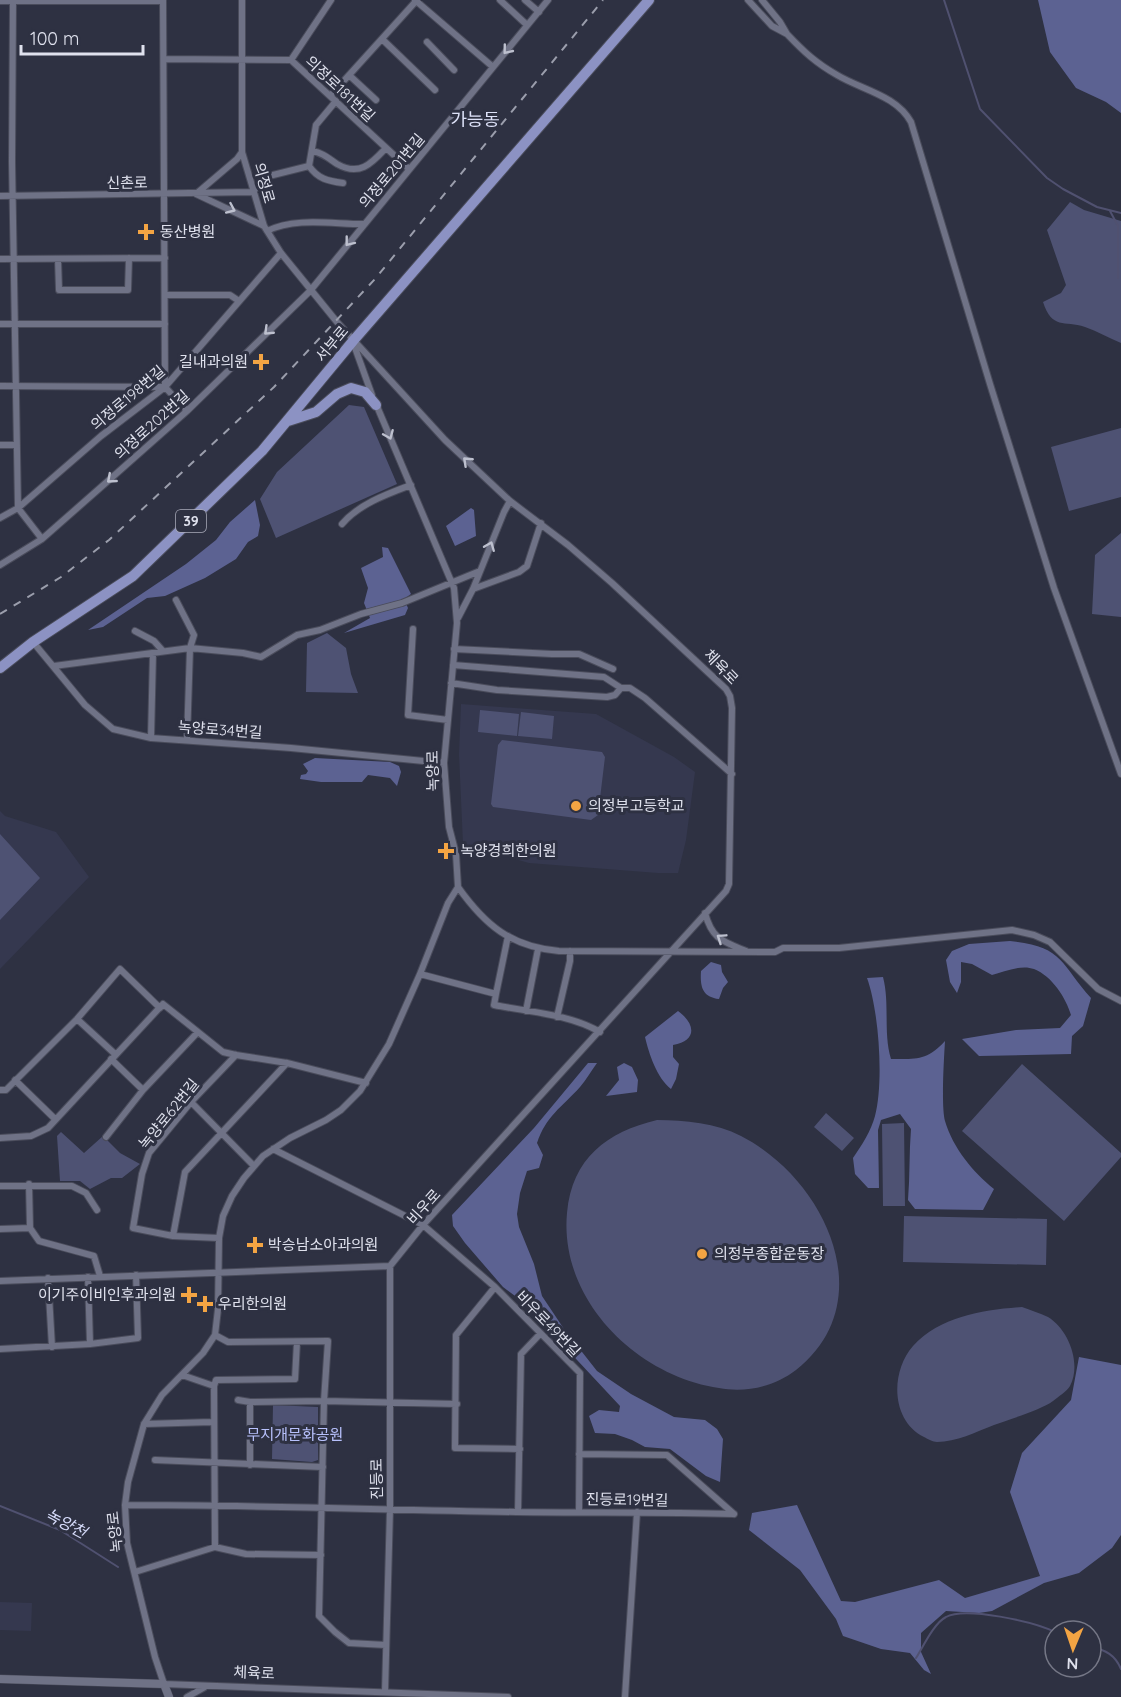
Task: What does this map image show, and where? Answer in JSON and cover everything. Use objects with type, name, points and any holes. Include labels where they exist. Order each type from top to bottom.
[{"type":"main road","name":"서부로","points":[[0,668],[33,642],[142,568],[262,452],[353,341],[649,0]]},
{"type":"main road","points":[[288,421],[316,412],[337,394],[351,388],[364,392],[376,405]]},
{"type":"street","points":[[0,0],[164,0],[165,387],[187,411]]},
{"type":"street","points":[[13,0],[12,129],[18,508],[42,539]]},
{"type":"street","name":"의정로","points":[[242,0],[243,152],[266,229],[310,291],[353,341]]},
{"type":"street","points":[[291,60],[331,0]]},
{"type":"street","points":[[309,166],[316,125],[333,98],[349,75],[416,0],[493,67]]},
{"type":"street","points":[[500,0],[527,26]]},
{"type":"street","points":[[525,0],[538,12]]},
{"type":"street","name":"의정로201번길","points":[[310,291],[548,0]]},
{"type":"street","points":[[748,0],[772,26],[787,34]]},
{"type":"street","points":[[762,0],[787,34],[811,59],[840,77],[894,104],[907,115],[1054,588],[1121,774]]},
{"type":"street","points":[[382,39],[435,90]]},
{"type":"street","points":[[427,42],[454,69]]},
{"type":"street","name":"의정로181번길","points":[[164,59],[291,60],[410,169]]},
{"type":"street","points":[[349,75],[376,100]]},
{"type":"street","points":[[312,150],[327,155],[345,168],[358,169],[368,166],[386,148]]},
{"type":"street","points":[[243,152],[196,194],[266,229],[291,223],[363,224]]},
{"type":"street","points":[[309,166],[320,178],[343,183]]},
{"type":"street","points":[[254,192],[265,177],[309,166]]},
{"type":"street","name":"신촌로","points":[[0,196],[254,192]]},
{"type":"street","name":"의정로198번길","points":[[2,515],[18,508],[101,436],[165,387],[281,252]]},
{"type":"street","points":[[58,259],[59,290],[128,290],[129,258]]},
{"type":"street","points":[[0,259],[165,258]]},
{"type":"street","name":"의정로202번길","points":[[0,565],[42,539],[187,411],[310,291]]},
{"type":"street","points":[[165,295],[230,295],[239,301]]},
{"type":"street","points":[[0,324],[165,324]]},
{"type":"street","name":"녹양로","points":[[353,341],[376,405],[453,583],[457,619],[444,763],[449,827],[456,854],[458,887]]},
{"type":"street","name":"체육로","points":[[353,341],[445,440],[510,501],[612,583],[726,688],[732,708],[729,884],[726,891],[672,950]]},
{"type":"street","points":[[0,386],[165,387]]},
{"type":"street","points":[[0,445],[17,444]]},
{"type":"street","points":[[342,524],[350,514],[411,485]]},
{"type":"street","points":[[457,619],[473,589],[510,501]]},
{"type":"street","points":[[473,589],[519,572],[527,566],[541,524]]},
{"type":"street","points":[[54,666],[190,648],[261,657],[297,635],[320,630],[361,614],[402,603],[480,571]]},
{"type":"street","points":[[176,600],[194,635],[190,648],[187,740]]},
{"type":"street","points":[[413,629],[408,715],[448,720]]},
{"type":"street","points":[[135,631],[154,641],[162,650]]},
{"type":"street","name":"녹양로34번길","points":[[33,642],[86,705],[113,729],[151,738],[291,748],[444,763]]},
{"type":"street","points":[[454,649],[579,654],[613,669]]},
{"type":"street","points":[[151,738],[153,653]]},
{"type":"street","points":[[453,665],[604,677],[621,688],[630,688],[645,698],[732,774]]},
{"type":"street","points":[[451,683],[496,690],[607,697],[615,694],[621,688]]},
{"type":"street","points":[[386,1645],[349,1643],[319,1616],[324,1401],[328,1341],[228,1342],[215,1335],[218,1309],[219,1238],[223,1216],[232,1197],[254,1165],[290,1138],[327,1120],[341,1110],[366,1083],[389,1044],[448,903],[458,887],[479,915],[496,929],[538,949],[775,952],[783,948],[839,948],[1012,930],[1034,935],[1050,942],[1098,989],[1121,1001]]},
{"type":"street","points":[[705,913],[710,928],[720,940],[749,952]]},
{"type":"street","points":[[508,936],[494,1005],[586,1024],[600,1032]]},
{"type":"street","points":[[526,1011],[538,949]]},
{"type":"street","name":"비우로","points":[[390,1266],[423,1225],[672,950]]},
{"type":"street","points":[[557,1017],[570,961],[570,951]]},
{"type":"street","points":[[0,1090],[6,1090],[77,1019],[120,969],[160,1008]]},
{"type":"street","points":[[420,974],[496,994]]},
{"type":"street","points":[[0,1138],[31,1136],[48,1128],[163,1004],[223,1052],[287,1063],[366,1083]]},
{"type":"street","points":[[77,1019],[143,1090]]},
{"type":"street","points":[[106,1137],[143,1090],[197,1033]]},
{"type":"street","name":"녹양로62번길","points":[[219,1238],[173,1236],[133,1227],[142,1174],[149,1153],[191,1102],[236,1056]]},
{"type":"street","points":[[173,1236],[185,1172],[287,1063]]},
{"type":"street","points":[[15,1080],[55,1119]]},
{"type":"street","points":[[191,1102],[254,1165]]},
{"type":"street","points":[[273,1149],[423,1225]]},
{"type":"street","points":[[0,1186],[29,1184],[72,1186],[86,1192],[97,1210]]},
{"type":"street","points":[[29,1184],[30,1228],[39,1241],[94,1256],[100,1276]]},
{"type":"street","name":"비우로49번길","points":[[423,1225],[495,1287],[580,1373],[579,1512]]},
{"type":"street","points":[[0,1229],[30,1228]]},
{"type":"street","points":[[0,1281],[390,1266]]},
{"type":"street","name":"진등로","points":[[385,1692],[390,1509],[390,1266]]},
{"type":"street","points":[[0,1349],[90,1344],[138,1338],[136,1275]]},
{"type":"street","points":[[88,1277],[90,1344]]},
{"type":"street","points":[[48,1278],[52,1347]]},
{"type":"street","points":[[495,1287],[456,1335],[455,1448],[520,1449]]},
{"type":"street","points":[[518,1512],[521,1354],[540,1334]]},
{"type":"street","name":"녹양로","points":[[169,1697],[155,1657],[127,1543],[125,1505],[131,1471],[144,1424],[162,1395],[203,1353],[215,1335]]},
{"type":"street","points":[[214,1547],[212,1422],[216,1380],[295,1379],[297,1342]]},
{"type":"street","points":[[182,1375],[214,1386]]},
{"type":"street","points":[[238,1400],[456,1404]]},
{"type":"street","points":[[250,1402],[250,1465]]},
{"type":"street","points":[[144,1424],[212,1422]]},
{"type":"street","name":"진등로19번길","points":[[125,1505],[734,1514],[667,1455],[579,1454]]},
{"type":"street","points":[[154,1460],[323,1467]]},
{"type":"street","points":[[625,1697],[637,1512]]},
{"type":"street","points":[[135,1572],[214,1547],[246,1554],[321,1555]]},
{"type":"street","name":"체육로","points":[[0,1679],[508,1697]]},
{"type":"street","points":[[187,1697],[209,1685]]},
{"type":"shaded area","points":[[1038,0],[1121,0],[1121,113],[1106,102],[1076,88],[1050,52]]},
{"type":"shaded area","points":[[255,500],[260,525],[258,536],[248,542],[236,559],[205,578],[165,596],[147,598],[103,627],[88,630],[186,564],[216,540],[230,522]]},
{"type":"shaded area","points":[[471,508],[474,510],[476,536],[455,546],[446,526]]},
{"type":"shaded area","points":[[382,547],[388,548],[411,594],[404,599],[408,608],[405,615],[344,633],[370,618],[364,603],[368,588],[361,568],[383,557]]},
{"type":"shaded area","name":"의정부고등학교","points":[[461,704],[596,714],[674,757],[695,772],[686,840],[678,873],[529,863],[463,844],[459,754]]},
{"type":"shaded area","points":[[315,758],[390,762],[399,766],[401,772],[397,786],[390,778],[368,775],[362,782],[321,782],[300,779],[301,775],[308,771],[303,764]]},
{"type":"shaded area","points":[[0,811],[5,816],[56,832],[89,877],[0,969]]},
{"type":"shaded area","points":[[1010,941],[1027,943],[1051,952],[1066,966],[1091,998],[1083,1026],[1072,1036],[1071,1054],[979,1056],[962,1039],[1016,1030],[1060,1028],[1071,1015],[1062,995],[1052,982],[1041,972],[1024,967],[992,975],[972,964],[961,962],[961,982],[957,993],[950,982],[946,960],[952,951],[969,944]]},
{"type":"shaded area","points":[[711,962],[721,965],[728,982],[719,999],[709,996],[702,986],[701,971]]},
{"type":"shaded area","points":[[883,977],[887,1039],[891,1059],[921,1058],[939,1048],[945,1041],[943,1094],[945,1121],[953,1141],[965,1159],[994,1189],[983,1210],[915,1209],[908,1200],[911,1129],[900,1114],[881,1120],[878,1130],[879,1188],[868,1188],[855,1174],[853,1158],[866,1138],[878,1102],[879,1047],[875,1009],[867,978]]},
{"type":"shaded area","points":[[678,1011],[688,1021],[691,1031],[686,1040],[673,1045],[673,1057],[679,1064],[671,1089],[651,1058],[645,1037]]},
{"type":"shaded area","points":[[588,1063],[597,1063],[580,1087],[555,1112],[537,1143],[543,1155],[539,1168],[527,1171],[520,1193],[517,1214],[519,1227],[534,1264],[542,1296],[597,1371],[631,1394],[674,1417],[705,1420],[717,1429],[723,1439],[720,1482],[706,1476],[670,1449],[645,1447],[615,1434],[595,1433],[589,1416],[599,1410],[619,1412],[620,1406],[564,1346],[551,1328],[530,1307],[503,1287],[453,1226],[452,1215],[534,1128]]},
{"type":"shaded area","points":[[624,1063],[632,1067],[638,1080],[637,1092],[606,1096],[619,1080],[617,1067]]},
{"type":"shaded area","points":[[1079,1357],[1121,1365],[1121,1535],[1112,1548],[1079,1573],[1044,1583],[992,1611],[979,1613],[946,1611],[921,1633],[921,1652],[931,1674],[924,1670],[910,1653],[881,1649],[843,1636],[836,1619],[800,1570],[749,1530],[752,1513],[797,1505],[841,1601],[855,1602],[939,1580],[965,1598],[1040,1576],[1010,1492],[1022,1453],[1071,1400]]},
{"type":"shaded area","points":[[0,1602],[32,1603],[31,1631],[0,1630]]},
{"type":"green space","points":[[1070,202],[1084,210],[1121,221],[1121,343],[1094,330],[1055,320],[1050,317],[1043,302],[1061,293],[1066,285],[1047,230]]},
{"type":"green space","points":[[349,405],[364,407],[397,484],[276,538],[260,499],[277,472]]},
{"type":"green space","points":[[1121,428],[1121,497],[1069,511],[1051,447]]},
{"type":"green space","points":[[1121,533],[1121,617],[1092,614],[1095,555]]},
{"type":"green space","points":[[327,633],[346,648],[351,674],[358,693],[306,692],[307,643]]},
{"type":"green space","points":[[480,710],[519,714],[517,736],[478,732]]},
{"type":"green space","points":[[521,712],[554,716],[552,739],[518,736]]},
{"type":"green space","points":[[502,740],[602,752],[605,757],[598,815],[591,820],[493,807],[491,804],[498,745]]},
{"type":"green space","points":[[0,834],[40,878],[0,920]]},
{"type":"green space","points":[[1022,1064],[1121,1153],[1121,1157],[1064,1221],[962,1131]]},
{"type":"green space","points":[[826,1113],[854,1138],[842,1151],[814,1127]]},
{"type":"green space","name":"의정부종합운동장","points":[[657,1120],[700,1123],[721,1128],[741,1136],[771,1156],[797,1181],[818,1211],[833,1243],[839,1277],[836,1310],[822,1342],[796,1370],[778,1381],[749,1389],[719,1388],[689,1381],[660,1368],[633,1350],[609,1329],[590,1303],[576,1275],[568,1245],[567,1213],[576,1177],[595,1150],[608,1140],[639,1125]]},
{"type":"green space","points":[[904,1123],[905,1206],[883,1206],[882,1124]]},
{"type":"green space","points":[[61,1132],[84,1153],[103,1136],[120,1153],[140,1164],[122,1178],[111,1178],[90,1189],[80,1181],[60,1181],[57,1136]]},
{"type":"green space","points":[[904,1216],[1047,1219],[1046,1265],[903,1262]]},
{"type":"green space","points":[[1022,1307],[1048,1317],[1055,1322],[1067,1338],[1074,1357],[1073,1377],[1069,1388],[1041,1408],[959,1438],[935,1442],[913,1430],[905,1420],[900,1408],[898,1382],[900,1369],[913,1346],[936,1328],[963,1316]]},
{"type":"green space","name":"무지개문화공원","points":[[273,1405],[318,1407],[318,1460],[312,1462],[272,1459]]},
{"type":"waterway","points":[[944,0],[980,109],[1047,178],[1097,207],[1121,213]]},
{"type":"waterway","points":[[1110,211],[1118,226],[1118,278]]},
{"type":"waterway","name":"녹양천","points":[[0,1506],[60,1530],[118,1567]]},
{"type":"waterway","points":[[916,1658],[937,1624],[955,1614],[984,1614],[1043,1627]]},
{"type":"waterway","points":[[1103,1651],[1116,1660],[1121,1669]]},
{"type":"railway","points":[[0,614],[61,577],[109,540],[274,387],[375,279],[603,0]]},
{"type":"place","name":"동산병원","points":[[146,232]]},
{"type":"place","name":"길내과의원","points":[[261,362]]},
{"type":"place","name":"의정부고등학교","points":[[576,806]]},
{"type":"place","name":"녹양경희한의원","points":[[446,851]]},
{"type":"place","name":"박승남소아과의원","points":[[255,1245]]},
{"type":"place","name":"의정부종합운동장","points":[[702,1254]]},
{"type":"place","name":"이기주이비인후과의원","points":[[189,1295]]},
{"type":"place","name":"우리한의원","points":[[205,1304]]},
{"type":"district","name":"가능동","points":[[475,120]]}]
